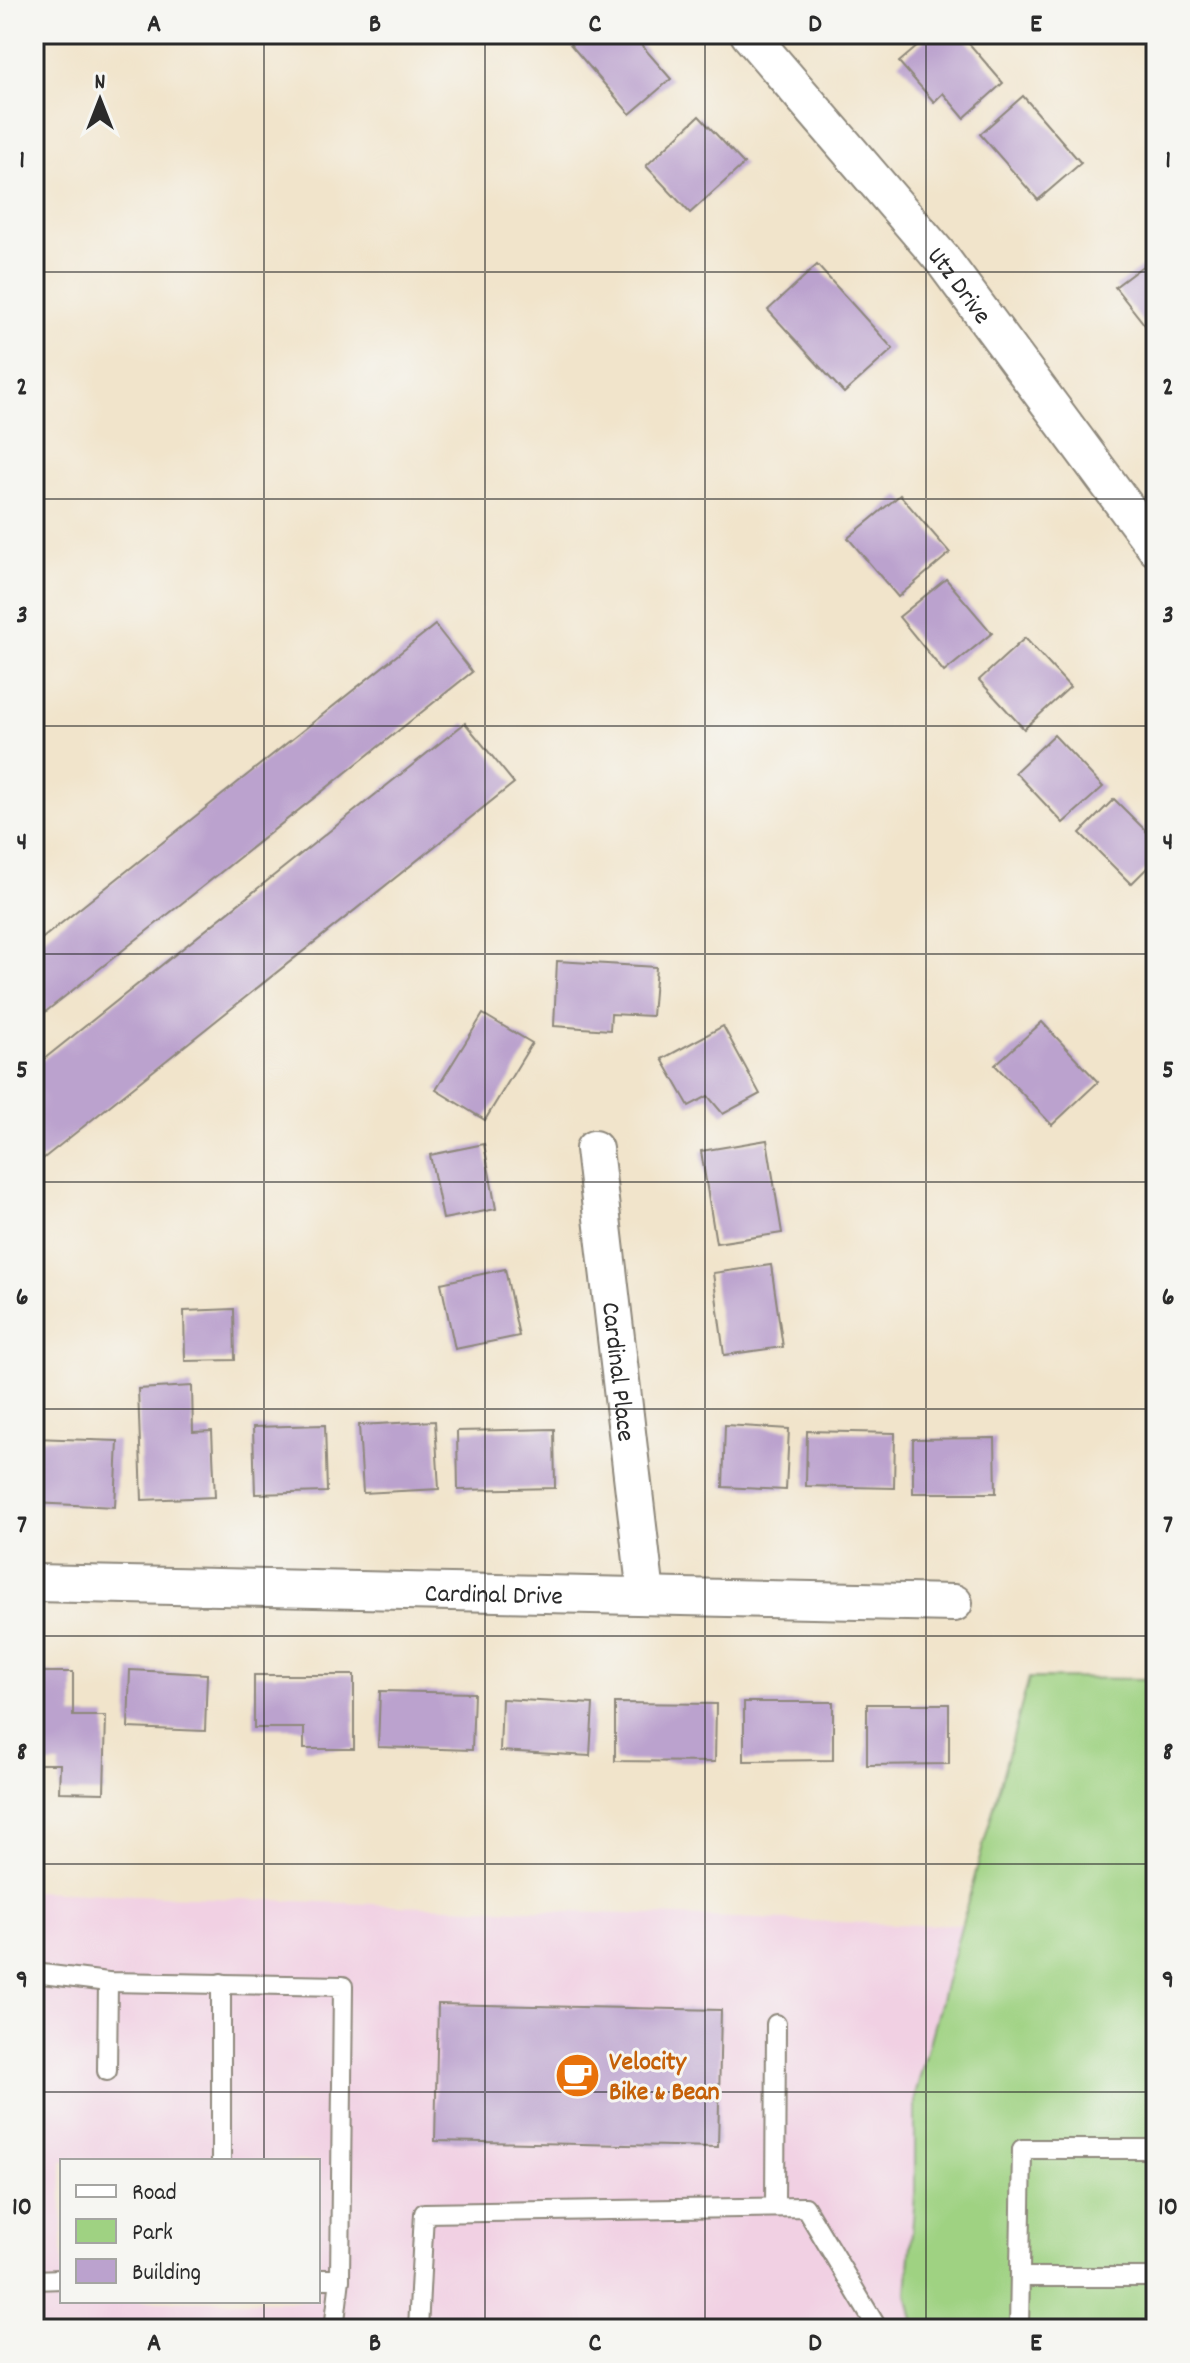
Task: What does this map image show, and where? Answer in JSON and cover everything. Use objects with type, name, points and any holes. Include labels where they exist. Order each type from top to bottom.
[{"type":"street","name":"Utz Drive","points":[[749,34],[942,259],[1156,548]]},
{"type":"street","name":"Cardinal Place","points":[[594,1149],[646,1595]]},
{"type":"street","name":"Cardinal Drive","points":[[34,1583],[954,1603]]},
{"type":"lane","points":[[34,1973],[108,1982],[343,1986],[340,2279],[334,2329]]},
{"type":"lane","points":[[107,2071],[108,1982]]},
{"type":"lane","points":[[221,1983],[221,2159]]},
{"type":"lane","points":[[775,2207],[776,2024]]},
{"type":"lane","points":[[1019,2329],[1022,2149],[1156,2149]]},
{"type":"lane","points":[[418,2329],[424,2213],[775,2207],[805,2207],[878,2329]]},
{"type":"lane","points":[[1021,2277],[1156,2277]]},
{"type":"lane","points":[[34,2280],[60,2279]]},
{"type":"lane","points":[[320,2279],[340,2279]]},
{"type":"shaded area","points":[[34,1891],[918,1925],[1156,1917],[1156,2329],[34,2329]]},
{"type":"green space","points":[[1029,1678],[1156,1679],[1156,2329],[915,2329],[907,2293],[915,2195],[915,2095]]},
{"type":"building","points":[[582,34],[632,34],[671,79],[630,114],[570,44]]},
{"type":"building","points":[[932,34],[961,34],[1003,83],[964,118],[943,93],[934,102],[899,62]]},
{"type":"building","points":[[1023,96],[1081,163],[1038,200],[980,134]]},
{"type":"building","points":[[699,116],[744,164],[690,213],[646,166]]},
{"type":"building","points":[[1156,256],[1156,339],[1115,287]]},
{"type":"building","points":[[817,265],[893,349],[844,393],[768,310]]},
{"type":"building","points":[[900,495],[950,553],[898,597],[848,538]]},
{"type":"building","points":[[946,579],[992,633],[944,672],[899,617]]},
{"type":"building","points":[[435,625],[472,672],[34,1021],[34,945]]},
{"type":"building","points":[[1025,638],[1070,687],[1024,729],[979,680]]},
{"type":"building","points":[[465,723],[514,783],[34,1166],[34,1067]]},
{"type":"building","points":[[1054,735],[1103,787],[1063,823],[1015,772]]},
{"type":"building","points":[[1114,799],[1156,841],[1156,859],[1131,884],[1080,833]]},
{"type":"building","points":[[1156,890],[1156,909],[1146,900]]},
{"type":"building","points":[[557,961],[656,967],[652,1016],[611,1014],[610,1030],[554,1026]]},
{"type":"building","points":[[483,1014],[532,1043],[485,1120],[436,1090]]},
{"type":"building","points":[[1042,1022],[1098,1082],[1052,1125],[995,1065]]},
{"type":"building","points":[[723,1026],[760,1094],[723,1114],[708,1096],[689,1106],[662,1059]]},
{"type":"building","points":[[767,1140],[782,1233],[716,1243],[701,1151]]},
{"type":"building","points":[[484,1144],[496,1209],[443,1219],[430,1155]]},
{"type":"building","points":[[771,1265],[783,1347],[724,1355],[713,1273]]},
{"type":"building","points":[[505,1269],[519,1336],[455,1349],[441,1283]]},
{"type":"building","points":[[234,1309],[235,1360],[185,1361],[184,1311]]},
{"type":"building","points":[[192,1386],[193,1432],[212,1431],[215,1497],[142,1500],[138,1389]]},
{"type":"building","points":[[435,1421],[439,1489],[363,1493],[359,1425]]},
{"type":"building","points":[[325,1425],[327,1492],[255,1494],[253,1427]]},
{"type":"building","points":[[725,1425],[789,1429],[786,1490],[723,1487]]},
{"type":"building","points":[[554,1429],[555,1488],[458,1490],[457,1431]]},
{"type":"building","points":[[807,1431],[895,1433],[894,1488],[806,1486]]},
{"type":"building","points":[[34,1438],[118,1441],[115,1507],[34,1503]]},
{"type":"building","points":[[995,1438],[996,1493],[913,1493],[913,1439]]},
{"type":"building","points":[[130,1670],[207,1674],[205,1731],[128,1728]]},
{"type":"building","points":[[34,1672],[73,1672],[73,1716],[106,1716],[104,1793],[59,1792],[60,1764],[34,1764]]},
{"type":"building","points":[[254,1675],[354,1675],[354,1749],[304,1749],[304,1728],[254,1728]]},
{"type":"building","points":[[380,1691],[474,1693],[472,1750],[378,1747]]},
{"type":"building","points":[[502,1699],[593,1704],[590,1756],[500,1751]]},
{"type":"building","points":[[744,1702],[833,1702],[833,1760],[744,1761]]},
{"type":"building","points":[[615,1703],[716,1704],[715,1762],[615,1761]]},
{"type":"building","points":[[867,1704],[949,1704],[949,1764],[867,1765]]},
{"type":"building","name":"Velocity Bike & Bean","points":[[438,2004],[721,2010],[718,2147],[435,2141]]},
{"type":"place","name":"Velocity Bike & Bean","points":[[578,2075]]}]
